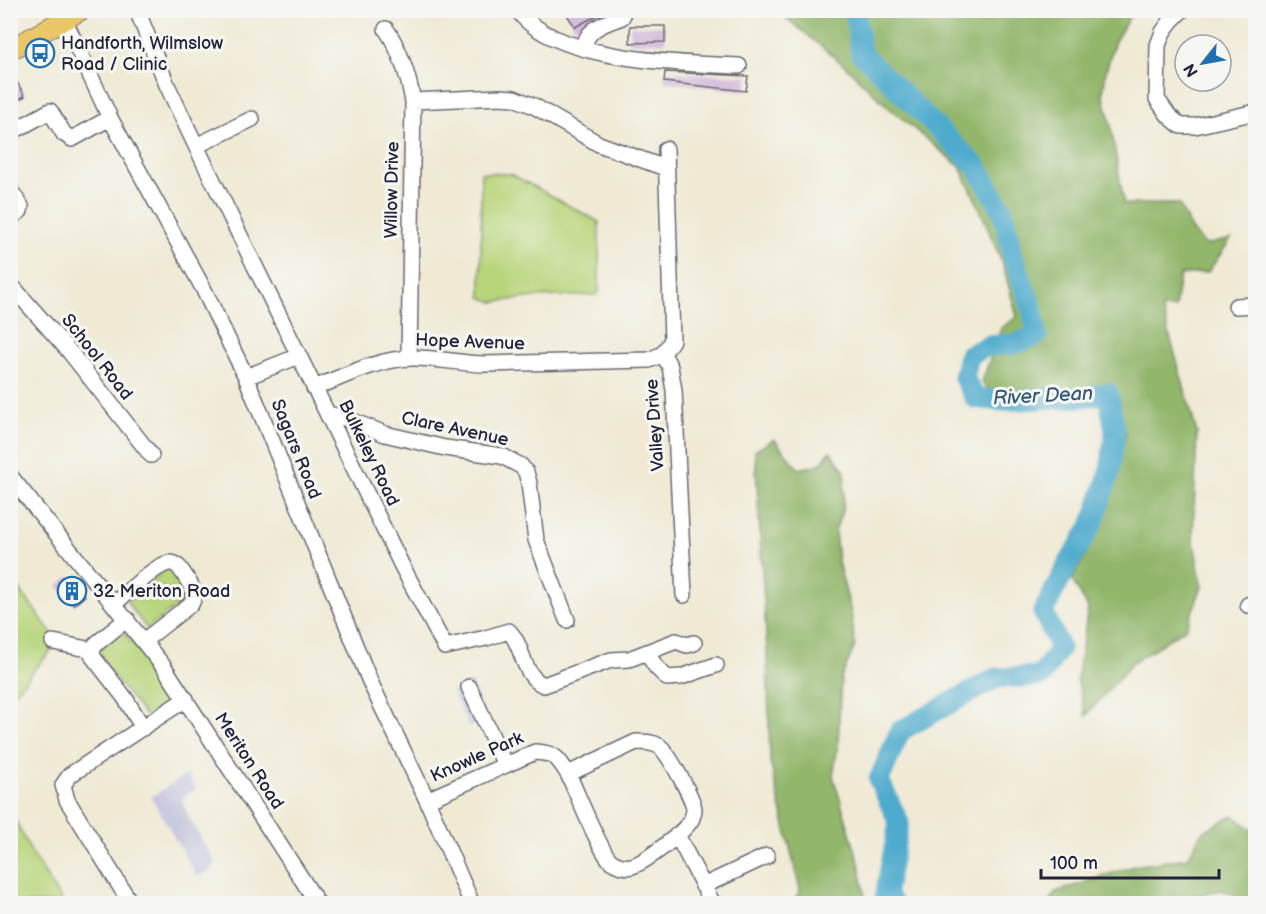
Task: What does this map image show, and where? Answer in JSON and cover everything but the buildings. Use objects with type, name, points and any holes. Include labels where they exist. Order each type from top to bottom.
[{"type":"main road","points":[[10,50],[73,15]]},
{"type":"street","name":"Bulkeley Road","points":[[137,10],[167,85],[196,146],[402,566],[445,647],[509,631],[531,675],[537,682],[544,685],[611,660],[629,659],[676,641],[687,645],[694,643]]},
{"type":"street","points":[[518,10],[533,27],[547,35],[583,48],[656,63],[739,66]]},
{"type":"street","points":[[1182,10],[1167,26],[1158,45],[1157,99],[1169,116],[1181,126],[1195,126],[1256,112]]},
{"type":"street","name":"Sagars Road","points":[[73,15],[110,118],[203,288],[246,377],[371,684],[427,800],[472,903]]},
{"type":"street","points":[[583,48],[585,39],[594,28],[622,17]]},
{"type":"street","name":"Willow Drive","points":[[386,29],[403,61],[413,101],[409,358]]},
{"type":"street","points":[[413,101],[514,98],[534,106],[599,144],[665,168]]},
{"type":"street","points":[[19,128],[50,111],[64,134],[72,139],[110,118]]},
{"type":"street","points":[[196,146],[252,119]]},
{"type":"street","name":"Valley Drive","points":[[666,149],[672,340],[663,354],[670,367],[674,384],[684,595]]},
{"type":"street","points":[[10,190],[21,207],[20,211],[10,218]]},
{"type":"street","name":"School Road","points":[[10,284],[69,351],[151,455]]},
{"type":"street","points":[[1236,306],[1256,305]]},
{"type":"street","name":"Hope Avenue","points":[[314,388],[367,367],[409,358],[495,364],[649,360],[663,354]]},
{"type":"street","points":[[246,377],[299,356]]},
{"type":"street","name":"Clare Avenue","points":[[328,414],[345,418],[385,434],[446,448],[502,456],[521,466],[526,472],[529,483],[536,540],[567,620]]},
{"type":"street","name":"Meriton Road","points":[[10,476],[145,640],[186,699],[318,903]]},
{"type":"street","points":[[114,604],[163,565],[173,562],[177,566],[193,588],[194,599],[191,604],[145,640]]},
{"type":"street","points":[[127,619],[96,644],[92,650],[93,657],[125,698],[143,728]]},
{"type":"street","points":[[53,642],[92,650]]},
{"type":"street","points":[[647,653],[656,668],[667,678],[681,677],[716,665]]},
{"type":"street","points":[[469,687],[505,765]]},
{"type":"street","points":[[132,903],[67,801],[63,785],[70,775],[186,699]]},
{"type":"street","name":"Knowle Park","points":[[427,800],[535,752],[544,752],[556,757],[568,774],[606,857],[619,866],[635,865],[677,835],[692,820],[694,808],[669,756],[660,746],[650,742],[636,742],[568,774]]},
{"type":"street","points":[[677,835],[713,903]]},
{"type":"street","points":[[703,886],[767,856]]},
{"type":"shaded area","points":[[471,682],[487,718],[469,727],[452,692]]},
{"type":"shaded area","points":[[187,774],[196,789],[182,798],[187,814],[215,862],[213,869],[197,877],[151,797]]},
{"type":"green space","points":[[778,11],[1133,11],[1115,41],[1106,71],[1103,94],[1110,121],[1124,204],[1179,204],[1192,231],[1206,245],[1231,239],[1208,272],[1180,275],[1175,308],[1162,308],[1197,433],[1193,537],[1202,587],[1186,628],[1132,663],[1086,716],[1077,680],[1088,608],[1072,580],[1104,520],[1126,433],[1110,384],[996,400],[982,382],[1001,328],[1017,317],[1003,265],[960,167],[889,108],[844,65]]},
{"type":"green space","points":[[481,173],[511,174],[599,222],[599,292],[595,295],[535,297],[493,302],[481,297]]},
{"type":"green space","points":[[774,439],[799,469],[820,464],[830,451],[845,471],[843,508],[835,531],[838,562],[851,612],[855,646],[841,678],[838,745],[833,776],[859,863],[866,903],[793,903],[800,890],[770,762],[767,651],[755,451]]},
{"type":"green space","points":[[165,569],[174,570],[190,596],[147,629],[127,602]]},
{"type":"green space","points":[[10,576],[53,635],[53,648],[11,697]]},
{"type":"green space","points":[[121,631],[139,652],[170,699],[157,713],[146,716],[100,659],[99,648]]},
{"type":"green space","points":[[11,812],[31,852],[63,903],[11,903]]},
{"type":"green space","points":[[1233,815],[1255,832],[1255,903],[1239,903],[1234,895],[1222,890],[1164,903],[1048,903],[1056,892],[1134,866],[1188,858],[1201,833]]},
{"type":"waterway","name":"River Dean","points":[[855,10],[861,53],[976,166],[1003,211],[1013,257],[1032,308],[1037,336],[1015,344],[988,346],[969,355],[964,378],[975,398],[1001,401],[1083,397],[1108,393],[1115,430],[1110,470],[1093,523],[1043,612],[1060,648],[1041,676],[996,678],[900,731],[879,780],[899,823],[885,895],[893,904]]},
{"type":"place","name":"Handforth, Wilmslow Road / Clinic","points":[[40,53]]},
{"type":"place","name":"32 Meriton Road","points":[[72,591]]}]
